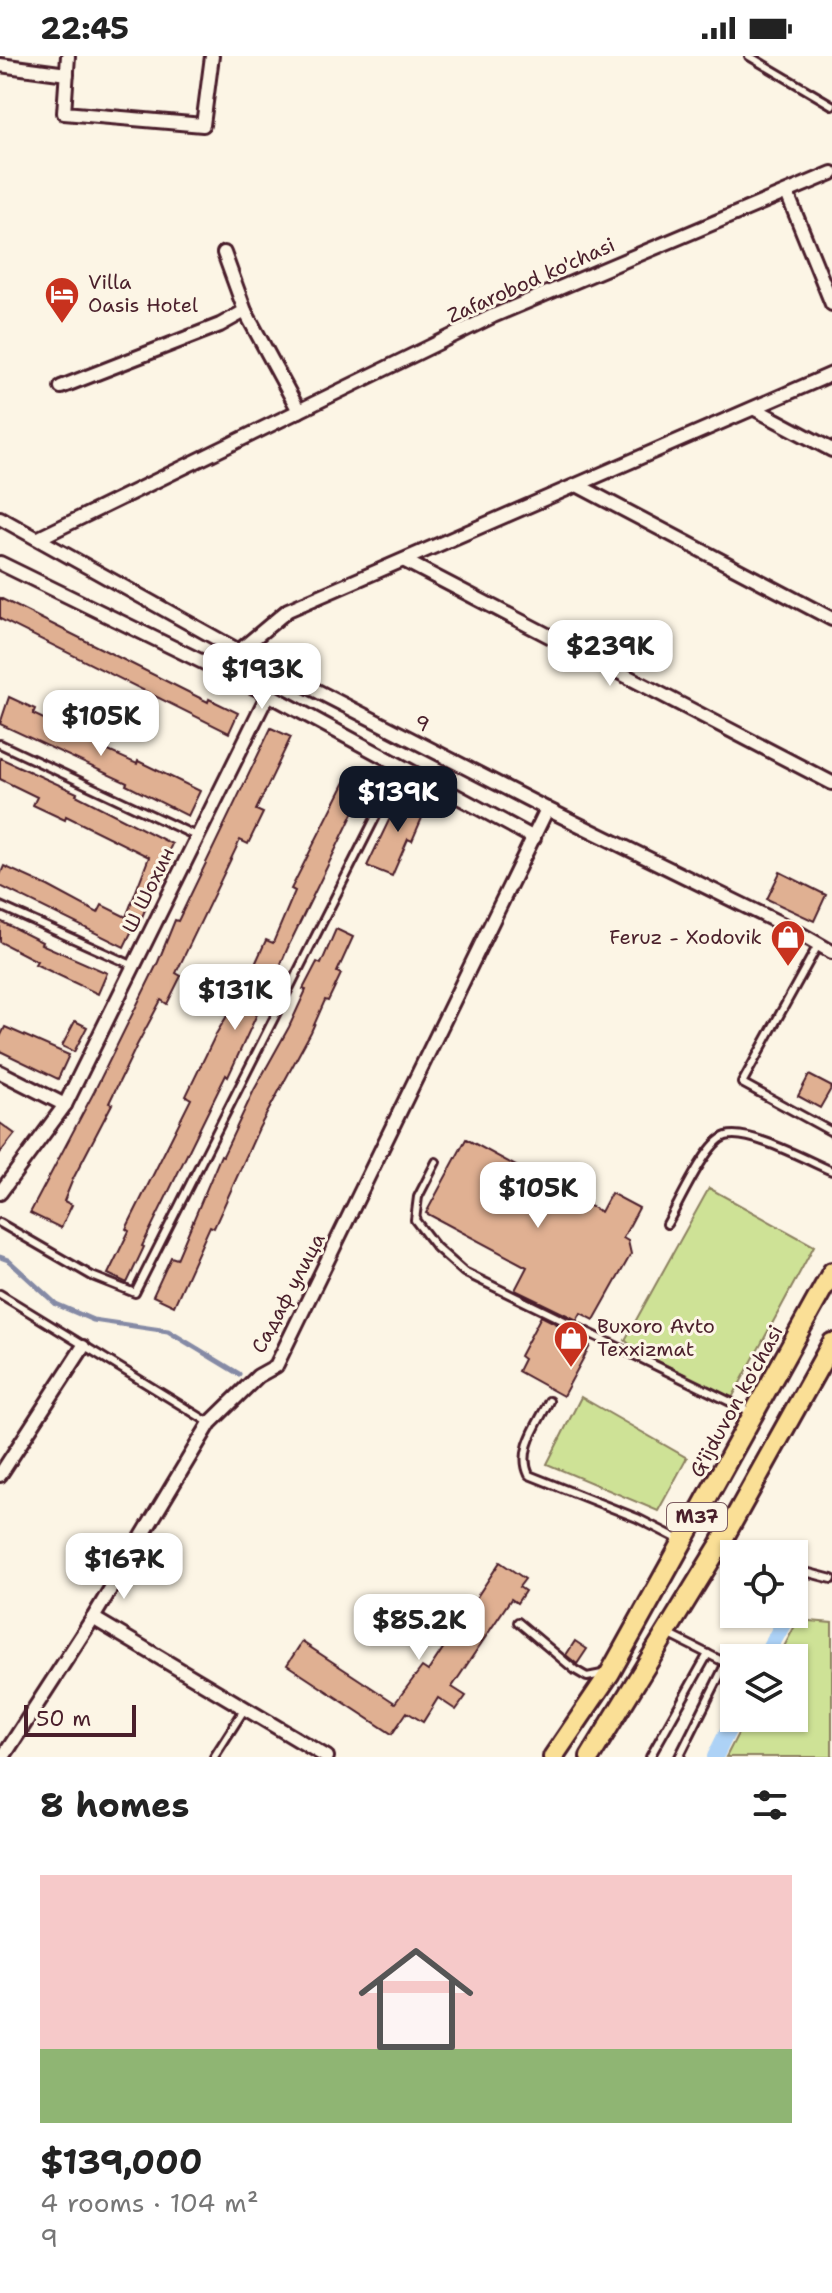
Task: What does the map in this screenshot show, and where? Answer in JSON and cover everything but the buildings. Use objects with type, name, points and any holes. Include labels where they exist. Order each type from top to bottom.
[{"type":"main road","name":"G'ijduvon ko'chasi","points":[[553,1757],[610,1673],[832,1272]]},
{"type":"main road","name":"M37","points":[[590,1757],[718,1548],[832,1343]]},
{"type":"street","points":[[68,56],[64,113],[203,125],[212,56]]},
{"type":"street","points":[[0,65],[67,74]]},
{"type":"street","name":"Zafarobod ko'chasi","points":[[39,538],[493,316],[832,173]]},
{"type":"street","points":[[787,193],[832,304]]},
{"type":"street","points":[[224,253],[245,311],[299,411]]},
{"type":"street","points":[[61,387],[220,325],[245,311]]},
{"type":"street","points":[[239,651],[288,610],[832,374]]},
{"type":"street","points":[[755,409],[832,450]]},
{"type":"street","points":[[577,485],[832,619]]},
{"type":"street","name":"9","points":[[0,518],[239,651],[547,809],[827,946]]},
{"type":"street","points":[[405,561],[832,783]]},
{"type":"street","points":[[0,563],[268,694],[534,838]]},
{"type":"street","name":"Ш Шохин","points":[[0,1193],[65,1105],[268,694]]},
{"type":"street","name":"Садаф улица","points":[[3,1757],[93,1618],[210,1423],[258,1376],[276,1366],[547,809]]},
{"type":"street","points":[[0,1072],[65,1105]]},
{"type":"street","points":[[0,1475],[83,1347]]},
{"type":"street","points":[[93,1618],[327,1757]]},
{"type":"lane","points":[[749,56],[832,105]]},
{"type":"lane","points":[[0,744],[196,836]]},
{"type":"lane","points":[[0,1223],[92,1276],[135,1293],[402,765]]},
{"type":"lane","points":[[0,906],[134,966]]},
{"type":"lane","points":[[827,946],[742,1083],[832,1132]]},
{"type":"lane","points":[[667,1224],[710,1149],[724,1137],[743,1135],[832,1171]]},
{"type":"lane","points":[[436,1162],[418,1197],[415,1220],[436,1247],[464,1272],[755,1414]]},
{"type":"lane","points":[[0,1294],[210,1423]]},
{"type":"lane","points":[[549,1401],[524,1452],[524,1465],[529,1475],[637,1518],[683,1541]]},
{"type":"lane","points":[[808,1573],[832,1579]]},
{"type":"lane","points":[[518,1622],[587,1677],[610,1673]]},
{"type":"lane","points":[[667,1633],[726,1663],[679,1757]]},
{"type":"lane","points":[[650,1757],[708,1654]]},
{"type":"lane","points":[[587,1677],[592,1700]]},
{"type":"lane","points":[[214,1757],[245,1708]]},
{"type":"green space","points":[[709,1188],[814,1246],[732,1398],[634,1349],[625,1340]]},
{"type":"green space","points":[[581,1397],[687,1458],[658,1511],[547,1464]]},
{"type":"green space","points":[[808,1621],[832,1623],[832,1757],[726,1757],[739,1732],[808,1732],[808,1644],[785,1644],[794,1628],[808,1628]]},
{"type":"waterway","points":[[0,1257],[8,1260],[56,1304],[93,1320],[168,1331],[239,1374]]},
{"type":"waterway","points":[[772,1644],[781,1628]]},
{"type":"waterway","points":[[715,1757],[727,1732]]},
{"type":"place","name":"Villa Oasis Hotel","points":[[62,325]]},
{"type":"place","name":"Feruz - Xodovik","points":[[788,968]]},
{"type":"place","name":"Buxoro Avto Texxizmat","points":[[571,1369]]}]
